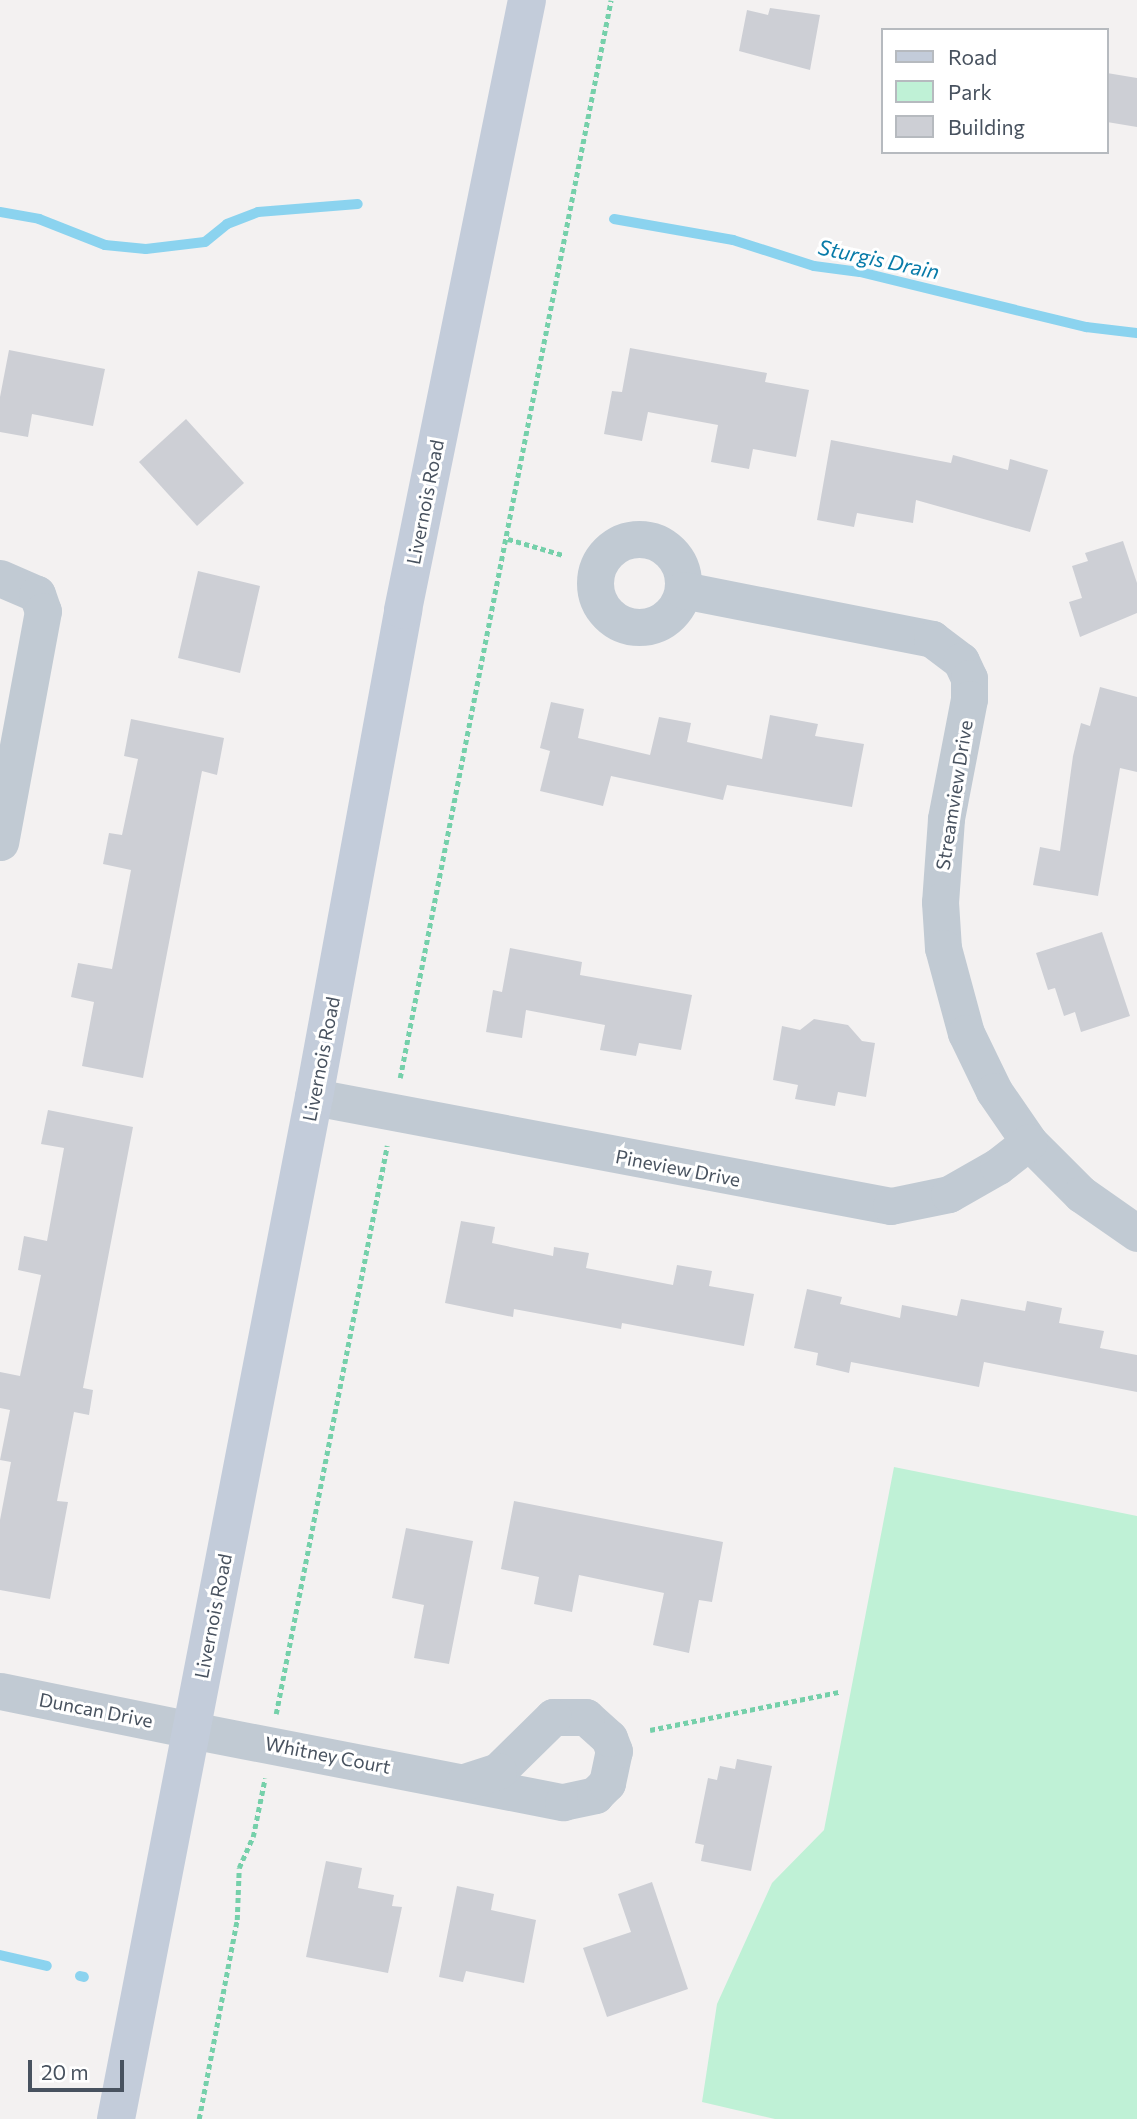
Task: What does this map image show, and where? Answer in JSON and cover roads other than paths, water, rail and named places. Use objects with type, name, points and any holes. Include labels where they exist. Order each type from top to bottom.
[{"type":"main road","name":"Livernois Road","points":[[116,2119],[314,1097],[403,610],[527,0]]},
{"type":"street","points":[[0,578],[37,594],[42,624],[0,842]]},
{"type":"street","name":"Streamview Drive","points":[[683,590],[923,636],[948,648],[961,661],[969,678],[969,699],[942,853],[943,948],[978,1063],[1029,1142],[1081,1194],[1137,1233]]},
{"type":"street","name":"Pineview Drive","points":[[314,1097],[891,1206],[958,1190],[1029,1142]]},
{"type":"street","name":"Duncan Drive","points":[[0,1691],[191,1730]]},
{"type":"street","name":"Whitney Court","points":[[191,1730],[465,1783]]},
{"type":"waterway","name":"Sturgis Drain","points":[[0,212],[39,219],[105,245],[146,249],[205,242],[227,224],[258,212],[358,204]]},
{"type":"waterway","name":"Sturgis Drain","points":[[614,219],[733,240],[814,266],[860,272],[1086,327],[1137,333]]},
{"type":"waterway","points":[[0,1955],[47,1966]]},
{"type":"waterway","points":[[80,1976],[84,1977]]}]
